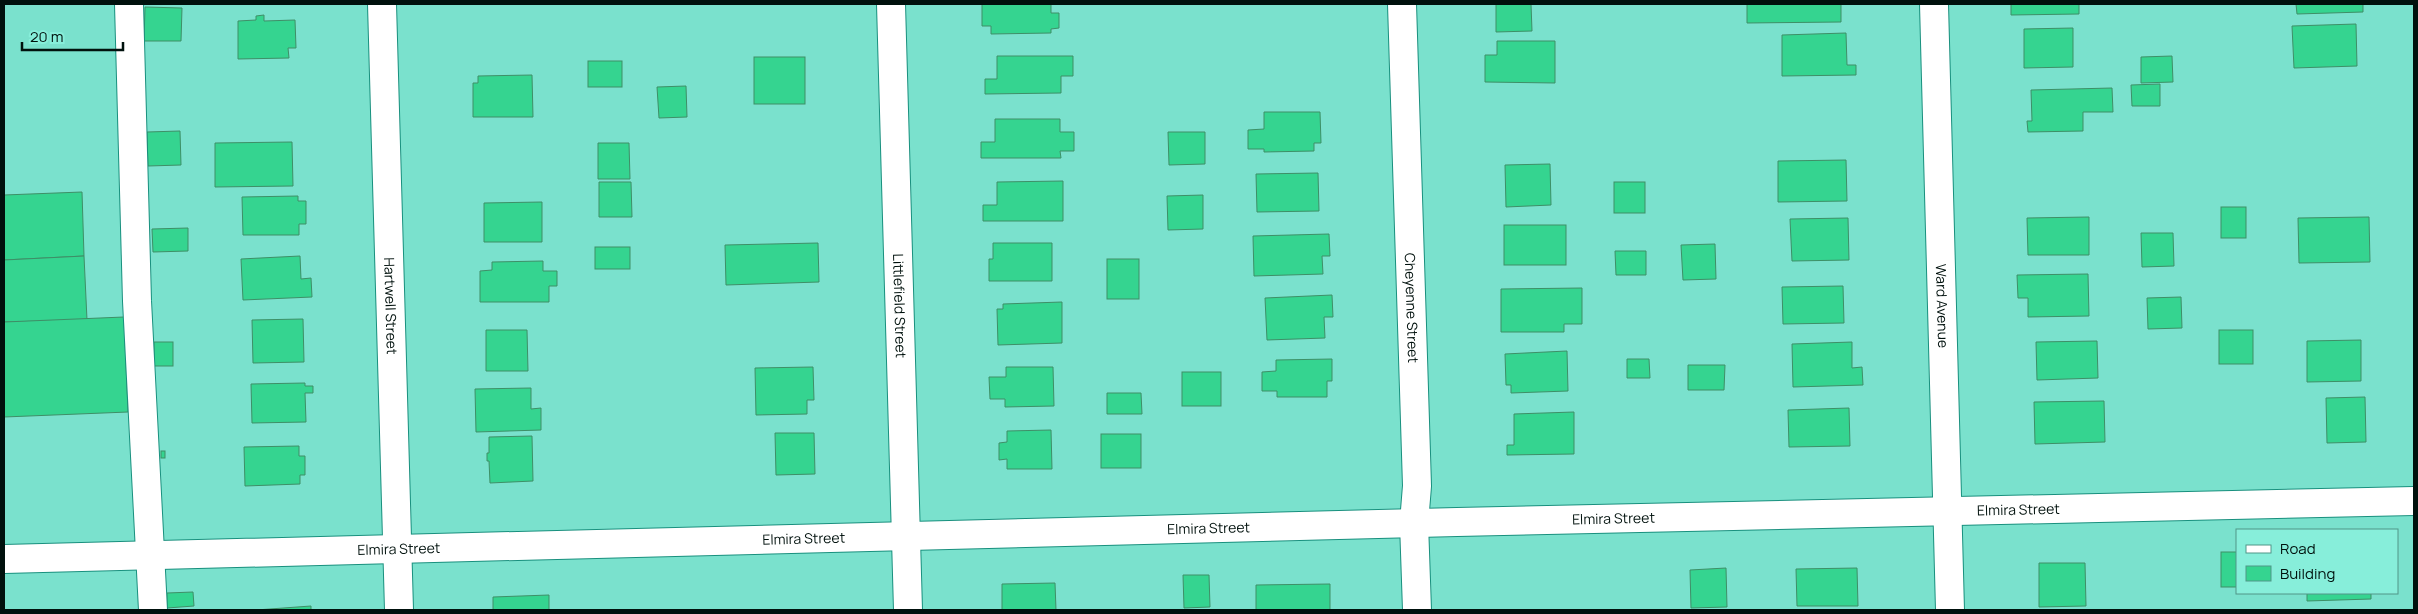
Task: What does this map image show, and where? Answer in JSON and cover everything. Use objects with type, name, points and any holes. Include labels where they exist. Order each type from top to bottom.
[{"type":"street","points":[[129,4],[137,301],[153,610]]},
{"type":"street","name":"Hartwell Street","points":[[382,4],[399,610]]},
{"type":"street","name":"Littlefield Street","points":[[891,4],[908,610]]},
{"type":"street","name":"Cheyenne Street","points":[[1402,4],[1417,486],[1414,523],[1417,610]]},
{"type":"street","name":"Ward Avenue","points":[[1934,4],[1950,610]]},
{"type":"street","name":"Elmira Street","points":[[4,559],[1414,523],[2414,501]]},
{"type":"building","points":[[982,4],[1051,4],[1051,13],[1059,13],[1059,28],[1051,29],[1051,33],[991,34],[991,26],[982,26]]},
{"type":"building","points":[[1496,4],[1531,4],[1532,31],[1496,32]]},
{"type":"building","points":[[1747,4],[1841,4],[1841,22],[1747,23]]},
{"type":"building","points":[[2011,4],[2079,4],[2079,14],[2011,15]]},
{"type":"building","points":[[2296,4],[2363,4],[2363,12],[2297,14]]},
{"type":"building","points":[[145,7],[182,8],[181,41],[144,41]]},
{"type":"building","points":[[264,15],[264,21],[295,20],[296,48],[288,48],[289,58],[238,59],[238,21],[256,20],[256,16]]},
{"type":"building","points":[[2356,24],[2357,66],[2294,68],[2292,26]]},
{"type":"building","points":[[2073,28],[2073,67],[2024,68],[2024,29]]},
{"type":"building","points":[[1846,33],[1847,65],[1856,65],[1856,75],[1782,76],[1782,35]]},
{"type":"building","points":[[1497,41],[1555,41],[1555,83],[1485,82],[1485,55],[1497,55]]},
{"type":"building","points":[[997,56],[1073,56],[1073,76],[1061,76],[1061,93],[985,94],[985,79],[997,79]]},
{"type":"building","points":[[2172,56],[2173,82],[2141,83],[2141,57]]},
{"type":"building","points":[[754,57],[805,57],[805,104],[754,104]]},
{"type":"building","points":[[588,61],[622,61],[622,87],[588,87]]},
{"type":"building","points":[[532,75],[533,117],[473,117],[473,83],[478,83],[478,76]]},
{"type":"building","points":[[2160,84],[2160,106],[2132,106],[2131,85]]},
{"type":"building","points":[[686,86],[687,117],[659,118],[657,87]]},
{"type":"building","points":[[2112,88],[2113,112],[2083,112],[2083,131],[2028,132],[2027,121],[2032,121],[2031,90]]},
{"type":"building","points":[[1264,112],[1320,112],[1321,143],[1314,143],[1314,151],[1264,152],[1264,149],[1248,149],[1248,130],[1264,129]]},
{"type":"building","points":[[995,119],[1060,119],[1060,132],[1074,132],[1074,151],[1060,151],[1061,158],[981,158],[981,142],[995,142]]},
{"type":"building","points":[[180,131],[181,165],[148,166],[147,132]]},
{"type":"building","points":[[1168,132],[1205,132],[1205,164],[1169,165]]},
{"type":"building","points":[[292,142],[293,186],[215,187],[215,143]]},
{"type":"building","points":[[598,143],[629,143],[630,179],[598,179]]},
{"type":"building","points":[[1846,160],[1847,201],[1778,202],[1778,161]]},
{"type":"building","points":[[1550,164],[1551,205],[1506,207],[1505,165]]},
{"type":"building","points":[[1318,173],[1319,211],[1257,212],[1256,174]]},
{"type":"building","points":[[1063,181],[1063,221],[983,221],[983,205],[997,205],[997,182]]},
{"type":"building","points":[[599,182],[631,182],[632,217],[599,217]]},
{"type":"building","points":[[1614,182],[1645,182],[1645,213],[1614,213]]},
{"type":"building","points":[[82,192],[84,256],[4,260],[4,195]]},
{"type":"building","points":[[1203,195],[1203,229],[1168,230],[1167,196]]},
{"type":"building","points":[[298,196],[298,201],[306,201],[306,224],[299,224],[299,235],[243,235],[242,197]]},
{"type":"building","points":[[542,202],[542,242],[484,242],[484,203]]},
{"type":"building","points":[[2221,207],[2246,207],[2246,238],[2221,238]]},
{"type":"building","points":[[2089,217],[2089,255],[2028,255],[2027,218]]},
{"type":"building","points":[[2369,217],[2370,262],[2299,263],[2298,218]]},
{"type":"building","points":[[1848,218],[1849,260],[1792,261],[1790,219]]},
{"type":"building","points":[[1504,225],[1566,225],[1566,265],[1504,265]]},
{"type":"building","points":[[188,228],[188,251],[153,252],[152,229]]},
{"type":"building","points":[[2141,233],[2173,233],[2174,266],[2142,267]]},
{"type":"building","points":[[1329,234],[1330,256],[1322,256],[1323,274],[1254,276],[1253,236]]},
{"type":"building","points":[[818,243],[819,282],[726,285],[725,245]]},
{"type":"building","points":[[993,243],[1052,243],[1052,281],[989,281],[989,259],[993,259]]},
{"type":"building","points":[[1715,244],[1716,279],[1683,280],[1681,245]]},
{"type":"building","points":[[595,247],[630,247],[630,269],[595,269]]},
{"type":"building","points":[[1615,251],[1646,251],[1646,275],[1616,275]]},
{"type":"building","points":[[84,256],[87,320],[4,322],[4,260]]},
{"type":"building","points":[[300,256],[301,279],[311,278],[312,297],[243,300],[241,259]]},
{"type":"building","points":[[1107,259],[1139,259],[1139,299],[1107,299]]},
{"type":"building","points":[[543,261],[543,271],[557,271],[557,286],[549,286],[549,302],[480,302],[480,271],[492,270],[492,262]]},
{"type":"building","points":[[2088,274],[2089,316],[2028,317],[2028,298],[2018,298],[2017,275]]},
{"type":"building","points":[[1843,286],[1844,323],[1783,324],[1782,287]]},
{"type":"building","points":[[1582,288],[1582,324],[1564,324],[1564,332],[1501,332],[1501,289]]},
{"type":"building","points":[[1332,295],[1333,317],[1324,317],[1325,338],[1267,340],[1265,298]]},
{"type":"building","points":[[2181,297],[2182,328],[2148,329],[2147,298]]},
{"type":"building","points":[[1062,302],[1062,343],[998,345],[997,309],[1003,309],[1003,304]]},
{"type":"building","points":[[124,317],[128,412],[4,417],[4,322]]},
{"type":"building","points":[[303,319],[304,362],[253,363],[252,320]]},
{"type":"building","points":[[486,330],[527,330],[528,371],[486,371]]},
{"type":"building","points":[[2219,330],[2253,330],[2253,364],[2219,364]]},
{"type":"building","points":[[2361,340],[2361,381],[2307,382],[2307,341]]},
{"type":"building","points":[[2097,341],[2098,378],[2037,380],[2036,342]]},
{"type":"building","points":[[154,342],[173,342],[173,366],[154,366]]},
{"type":"building","points":[[1852,342],[1852,368],[1862,367],[1863,385],[1793,387],[1792,344]]},
{"type":"building","points":[[1567,351],[1568,391],[1511,393],[1511,385],[1506,385],[1505,354]]},
{"type":"building","points":[[1332,359],[1332,381],[1327,381],[1327,397],[1277,397],[1277,391],[1262,391],[1262,372],[1276,371],[1276,360]]},
{"type":"building","points":[[1627,359],[1649,359],[1650,378],[1627,378]]},
{"type":"building","points":[[1688,365],[1725,365],[1724,390],[1688,390]]},
{"type":"building","points":[[813,367],[814,400],[807,400],[807,414],[756,415],[755,368]]},
{"type":"building","points":[[1006,367],[1053,367],[1054,406],[1005,407],[1005,399],[990,399],[989,377],[1006,377]]},
{"type":"building","points":[[1182,372],[1221,372],[1221,406],[1182,406]]},
{"type":"building","points":[[305,383],[305,386],[313,386],[313,393],[305,393],[306,422],[252,423],[251,384]]},
{"type":"building","points":[[531,388],[531,409],[541,408],[541,430],[476,432],[475,389]]},
{"type":"building","points":[[1107,393],[1141,393],[1142,414],[1107,414]]},
{"type":"building","points":[[2365,397],[2366,442],[2327,443],[2326,398]]},
{"type":"building","points":[[2104,401],[2105,442],[2035,444],[2034,402]]},
{"type":"building","points":[[1849,408],[1850,446],[1789,447],[1788,410]]},
{"type":"building","points":[[1574,412],[1574,454],[1507,455],[1507,445],[1514,445],[1514,414]]},
{"type":"building","points":[[1051,430],[1052,469],[1007,469],[1007,459],[999,460],[999,443],[1007,442],[1007,431]]},
{"type":"building","points":[[775,433],[814,433],[815,474],[776,475]]},
{"type":"building","points":[[1101,434],[1141,434],[1141,468],[1101,468]]},
{"type":"building","points":[[532,436],[533,481],[490,483],[489,461],[487,461],[489,437]]},
{"type":"building","points":[[299,446],[299,456],[305,456],[305,475],[300,475],[300,484],[245,486],[244,447]]},
{"type":"building","points":[[161,451],[165,451],[165,458],[161,458]]},
{"type":"building","points":[[2221,552],[2236,552],[2236,587],[2221,587]]},
{"type":"building","points":[[2039,563],[2085,563],[2086,606],[2039,607]]},
{"type":"building","points":[[1726,568],[1727,607],[1691,608],[1690,570]]},
{"type":"building","points":[[1857,568],[1858,606],[1797,606],[1796,569]]},
{"type":"building","points":[[1183,575],[1209,575],[1210,607],[1184,608]]},
{"type":"building","points":[[1055,583],[1056,610],[1002,610],[1002,584]]},
{"type":"building","points":[[1330,584],[1330,610],[1256,610],[1256,585]]},
{"type":"building","points":[[193,592],[194,606],[167,608],[167,593]]},
{"type":"building","points":[[2307,594],[2371,594],[2371,599],[2307,601]]},
{"type":"building","points":[[549,595],[549,610],[493,610],[493,597]]},
{"type":"building","points":[[311,606],[311,610],[256,610]]}]
